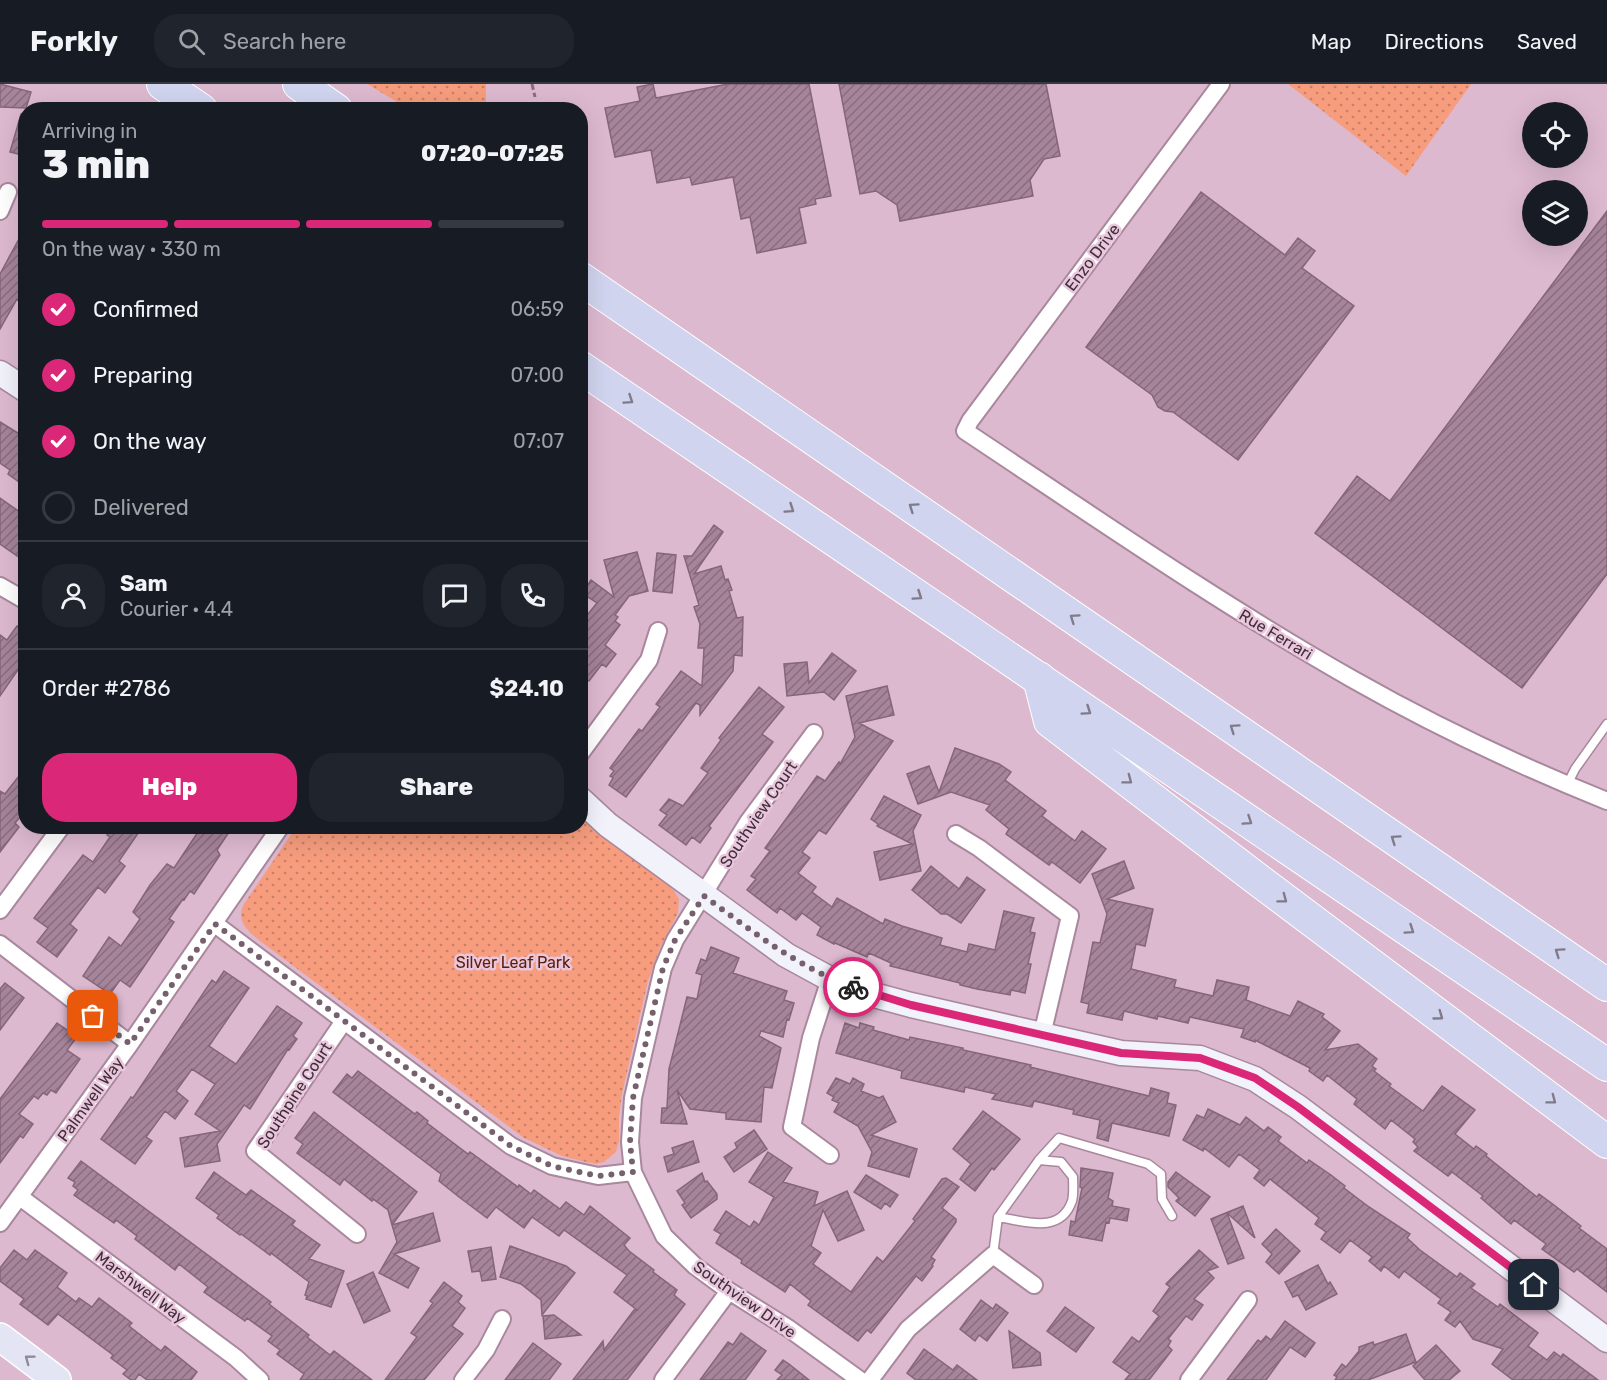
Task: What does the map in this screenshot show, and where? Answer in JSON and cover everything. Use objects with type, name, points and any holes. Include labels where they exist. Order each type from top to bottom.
[{"type":"highway","points":[[163,84],[189,102]]},
{"type":"highway","points":[[299,84],[325,102]]},
{"type":"highway","points":[[588,284],[1607,985]]},
{"type":"highway","points":[[588,372],[1607,1065]]},
{"type":"highway","points":[[1039,678],[1050,721],[1607,1142]]},
{"type":"main road","points":[[0,1337],[57,1380]]},
{"type":"street","name":"Enzo Drive","points":[[965,431],[970,421],[1221,84]]},
{"type":"street","points":[[0,211],[8,192]]},
{"type":"street","points":[[0,373],[18,385]]},
{"type":"street","name":"Rue Ferrari","points":[[965,431],[1232,607],[1346,675],[1443,728],[1607,801]]},
{"type":"street","points":[[0,586],[18,596]]},
{"type":"street","points":[[588,743],[649,660],[658,631]]},
{"type":"street","name":"Southview Court","points":[[704,896],[748,822],[814,733]]},
{"type":"street","points":[[588,807],[608,825],[786,956],[830,979],[911,1005],[1121,1053],[1200,1058],[1255,1078],[1298,1107],[1607,1340]]},
{"type":"street","points":[[0,910],[56,834]]},
{"type":"street","name":"Palmwell Way","points":[[0,1223],[130,1044],[276,834]]},
{"type":"street","points":[[956,834],[979,848],[1070,916],[1042,1035]]},
{"type":"street","name":"Southview Drive","points":[[704,896],[675,940],[663,968],[633,1098],[630,1142],[633,1172],[664,1236],[695,1266],[729,1291],[788,1328],[860,1380]]},
{"type":"street","points":[[215,924],[511,1146],[552,1166],[598,1176],[633,1172]]},
{"type":"street","points":[[0,944],[130,1044]]},
{"type":"street","points":[[830,979],[811,1038],[792,1127],[830,1155]]},
{"type":"street","name":"Southpine Court","points":[[344,1021],[255,1151],[357,1234]]},
{"type":"street","name":"Marshwell Way","points":[[20,1197],[236,1358],[260,1380]]},
{"type":"street","points":[[870,1380],[908,1329],[993,1255],[1035,1285]]},
{"type":"street","points":[[663,1380],[729,1291]]},
{"type":"street","points":[[1189,1380],[1248,1300]]},
{"type":"street","points":[[463,1380],[486,1350],[502,1319]]},
{"type":"lane","points":[[1567,785],[1575,769],[1607,724]]},
{"type":"lane","points":[[993,1255],[998,1217],[1039,1160],[1059,1138],[1148,1164],[1161,1174],[1162,1199],[1172,1216]]},
{"type":"lane","points":[[998,1217],[1047,1225],[1064,1215],[1072,1200],[1073,1177],[1061,1162],[1039,1160]]},
{"type":"path","points":[[532,84],[535,97]]},
{"type":"green space","points":[[367,84],[486,84],[486,102],[397,102]]},
{"type":"green space","points":[[1288,84],[1471,84],[1406,176]]},
{"type":"green space","name":"Silver Leaf Park","points":[[588,823],[672,888],[679,899],[678,913],[660,948],[648,981],[622,1094],[619,1141],[616,1152],[604,1162],[596,1164],[562,1156],[524,1138],[260,941],[242,921],[244,904],[291,834],[588,834]]},
{"type":"building","points":[[0,84],[31,92],[28,102],[18,102],[18,108],[0,107]]},
{"type":"building","points":[[653,84],[656,98],[728,84],[809,84],[831,196],[815,199],[816,204],[799,208],[806,243],[757,253],[750,217],[741,219],[733,177],[692,185],[690,177],[657,183],[651,150],[615,157],[605,108],[640,101],[637,87]]},
{"type":"building","points":[[839,84],[1046,84],[1060,156],[1044,159],[1030,180],[1033,196],[900,221],[897,205],[876,191],[860,194]]},
{"type":"building","points":[[18,124],[18,154],[10,152]]},
{"type":"building","points":[[1201,192],[1285,255],[1298,238],[1315,251],[1302,268],[1354,306],[1238,460],[1173,412],[1158,407],[1152,395],[1086,347]]},
{"type":"building","points":[[1607,211],[1607,574],[1522,688],[1315,533],[1357,476],[1390,501],[1581,246],[1588,246],[1588,236]]},
{"type":"building","points":[[18,241],[18,300],[0,329],[0,274]]},
{"type":"building","points":[[0,422],[18,433],[18,481],[8,474],[10,470],[0,463]]},
{"type":"building","points":[[0,498],[18,511],[18,556],[0,544]]},
{"type":"building","points":[[714,525],[723,532],[694,574],[721,566],[725,580],[728,579],[732,590],[729,591],[737,618],[743,617],[742,656],[734,655],[733,671],[700,715],[700,705],[696,703],[626,797],[609,785],[613,778],[610,776],[614,771],[610,768],[639,729],[642,731],[660,707],[656,704],[681,671],[702,686],[704,648],[698,648],[700,624],[694,607],[699,605],[684,556],[692,556]]},
{"type":"building","points":[[637,552],[648,591],[629,596],[615,615],[618,617],[615,621],[620,625],[605,645],[616,654],[606,667],[602,664],[589,681],[588,614],[597,603],[588,597],[588,584],[591,580],[614,597],[604,560]]},
{"type":"building","points":[[657,553],[676,555],[672,593],[653,591]]},
{"type":"building","points":[[18,627],[18,670],[0,696],[0,635],[7,640]]},
{"type":"building","points":[[832,653],[856,671],[834,700],[824,692],[787,696],[784,664],[807,662],[809,683]]},
{"type":"building","points":[[887,686],[894,715],[859,723],[893,741],[826,834],[819,830],[802,852],[810,858],[798,873],[816,887],[812,892],[832,907],[837,898],[883,924],[885,919],[942,938],[940,945],[967,952],[969,944],[995,950],[1004,911],[1034,918],[1030,932],[1035,933],[1028,964],[1031,964],[1025,993],[1011,990],[1010,995],[977,989],[890,966],[891,963],[869,953],[867,957],[817,935],[821,927],[802,913],[796,920],[780,908],[777,913],[747,890],[756,879],[751,876],[770,851],[765,848],[817,776],[825,781],[839,762],[840,764],[855,737],[846,696]]},
{"type":"building","points":[[759,687],[784,707],[762,734],[773,742],[709,826],[711,828],[700,843],[692,837],[686,845],[659,825],[667,815],[660,810],[669,799],[683,806],[708,773],[701,768],[721,740],[719,738]]},
{"type":"building","points":[[955,748],[999,764],[1011,772],[1005,780],[1046,811],[1042,816],[1075,841],[1082,831],[1106,849],[1080,883],[1052,862],[1049,865],[1006,834],[1009,829],[986,810],[990,805],[951,792],[918,804],[907,774],[929,766],[939,792]]},
{"type":"building","points":[[18,777],[18,819],[15,823],[18,828],[0,852],[0,791],[5,794]]},
{"type":"building","points":[[884,796],[921,815],[913,831],[921,871],[880,880],[874,852],[912,844],[877,826],[878,824],[871,819]]},
{"type":"building","points":[[138,834],[119,861],[125,866],[105,893],[98,887],[70,924],[77,930],[57,957],[37,942],[48,928],[34,918],[83,855],[93,862],[110,837],[107,835]]},
{"type":"building","points":[[197,834],[228,834],[217,850],[220,855],[194,894],[190,891],[169,919],[174,922],[130,987],[120,980],[110,994],[83,976],[109,937],[121,946],[140,919],[133,912],[150,885],[167,864],[174,868]]},
{"type":"building","points":[[1124,861],[1134,888],[1107,899],[1153,909],[1145,946],[1136,944],[1131,969],[1176,980],[1174,987],[1213,996],[1217,980],[1249,987],[1246,1000],[1290,1016],[1298,1001],[1324,1014],[1322,1017],[1340,1031],[1325,1050],[1358,1044],[1377,1059],[1372,1066],[1376,1069],[1374,1071],[1391,1084],[1389,1086],[1423,1111],[1442,1086],[1475,1110],[1455,1134],[1474,1149],[1476,1146],[1487,1154],[1486,1156],[1537,1197],[1539,1194],[1554,1205],[1607,1249],[1607,1292],[1577,1269],[1574,1272],[1542,1249],[1546,1244],[1514,1220],[1511,1224],[1481,1198],[1483,1196],[1452,1172],[1448,1176],[1414,1151],[1418,1147],[1413,1142],[1415,1139],[1391,1120],[1385,1129],[1354,1104],[1357,1099],[1327,1075],[1323,1081],[1309,1071],[1310,1068],[1255,1040],[1255,1042],[1241,1037],[1244,1029],[1190,1017],[1188,1023],[1124,1011],[1122,1020],[1087,1013],[1089,1004],[1081,1002],[1093,942],[1100,943],[1107,914],[1092,874]]},
{"type":"building","points":[[931,866],[959,889],[967,877],[985,890],[961,923],[947,914],[941,914],[912,890]]},
{"type":"building","points":[[711,947],[739,958],[733,973],[787,991],[784,1000],[794,1003],[783,1037],[761,1031],[759,1036],[781,1048],[772,1088],[764,1087],[761,1122],[726,1119],[726,1113],[690,1109],[677,1090],[687,1124],[661,1123],[662,1108],[667,1108],[669,1069],[687,997],[697,999],[702,975],[696,973],[701,959],[706,961]]},
{"type":"building","points":[[224,971],[249,988],[209,1046],[236,1064],[277,1006],[302,1023],[293,1036],[297,1039],[288,1049],[250,1109],[244,1105],[217,1144],[220,1161],[185,1167],[180,1138],[220,1131],[195,1114],[215,1084],[192,1069],[176,1091],[188,1101],[175,1119],[165,1111],[146,1137],[152,1141],[135,1164],[101,1139],[131,1097],[133,1098],[212,980],[216,983]]},
{"type":"building","points":[[5,983],[24,998],[0,1030],[0,989]]},
{"type":"building","points":[[57,1023],[77,1037],[67,1050],[80,1059],[56,1093],[51,1090],[47,1095],[43,1093],[38,1099],[34,1096],[19,1114],[33,1124],[23,1138],[20,1136],[0,1163],[0,1099]]},
{"type":"building","points":[[845,1023],[859,1028],[860,1023],[874,1027],[873,1030],[909,1040],[910,1037],[963,1048],[963,1050],[1149,1096],[1151,1088],[1169,1093],[1167,1103],[1176,1105],[1169,1136],[1112,1123],[1108,1141],[1097,1138],[1100,1120],[1073,1114],[1074,1110],[1034,1101],[1032,1107],[992,1099],[996,1094],[965,1087],[964,1092],[901,1078],[902,1071],[836,1053]]},
{"type":"building","points":[[358,1071],[415,1114],[417,1112],[428,1121],[427,1123],[468,1154],[470,1152],[518,1187],[519,1185],[531,1194],[534,1190],[560,1209],[566,1202],[584,1215],[590,1206],[630,1238],[624,1245],[629,1251],[677,1290],[674,1295],[685,1304],[627,1380],[573,1380],[603,1341],[604,1350],[634,1310],[637,1310],[614,1292],[627,1275],[564,1230],[559,1236],[532,1217],[524,1228],[496,1207],[487,1218],[459,1197],[439,1181],[441,1174],[333,1092],[347,1074],[352,1078]]},
{"type":"building","points":[[836,1078],[850,1084],[853,1078],[864,1084],[861,1091],[879,1098],[883,1096],[896,1122],[871,1135],[917,1149],[909,1177],[868,1166],[872,1152],[858,1126],[834,1112],[839,1103],[832,1100],[834,1097],[827,1093]]},
{"type":"building","points":[[1208,1109],[1240,1125],[1246,1117],[1264,1131],[1268,1127],[1281,1137],[1278,1141],[1307,1163],[1309,1160],[1331,1175],[1369,1207],[1410,1234],[1407,1238],[1420,1250],[1457,1277],[1460,1273],[1475,1284],[1471,1288],[1498,1307],[1500,1304],[1538,1333],[1528,1346],[1547,1360],[1554,1352],[1561,1357],[1563,1354],[1598,1380],[1513,1380],[1492,1364],[1503,1349],[1473,1339],[1460,1321],[1455,1327],[1445,1320],[1451,1312],[1438,1303],[1441,1299],[1404,1271],[1399,1278],[1384,1266],[1381,1271],[1369,1261],[1372,1257],[1350,1240],[1340,1253],[1321,1239],[1326,1232],[1315,1224],[1319,1218],[1270,1179],[1264,1186],[1254,1178],[1260,1170],[1239,1154],[1229,1167],[1204,1148],[1203,1151],[1183,1140],[1197,1115],[1204,1118]]},
{"type":"building","points":[[983,1111],[1020,1139],[994,1170],[992,1168],[975,1191],[960,1179],[971,1164],[953,1149]]},
{"type":"building","points":[[314,1112],[417,1192],[392,1225],[388,1210],[373,1199],[372,1201],[344,1179],[340,1185],[297,1153],[303,1144],[295,1138]]},
{"type":"building","points":[[754,1130],[767,1149],[734,1172],[724,1157],[737,1148],[735,1143]]},
{"type":"building","points":[[693,1141],[699,1162],[668,1172],[664,1157],[674,1154],[672,1148]]},
{"type":"building","points":[[768,1152],[792,1168],[783,1182],[818,1192],[814,1206],[847,1191],[864,1230],[838,1241],[823,1210],[811,1246],[821,1253],[813,1264],[851,1292],[877,1257],[883,1262],[915,1221],[913,1219],[942,1179],[946,1178],[959,1187],[942,1208],[956,1219],[956,1222],[931,1257],[935,1260],[933,1266],[922,1281],[916,1276],[871,1333],[867,1330],[858,1341],[808,1305],[811,1301],[790,1284],[785,1292],[741,1263],[742,1260],[716,1243],[721,1234],[714,1230],[726,1211],[750,1227],[754,1221],[759,1225],[774,1197],[749,1182]]},
{"type":"building","points":[[81,1161],[271,1302],[269,1304],[309,1335],[307,1337],[330,1355],[334,1351],[372,1380],[300,1380],[304,1374],[277,1354],[280,1350],[268,1341],[272,1336],[247,1318],[245,1321],[204,1292],[208,1287],[179,1264],[175,1270],[135,1239],[137,1236],[116,1220],[114,1223],[74,1195],[78,1190],[73,1186],[75,1182],[68,1178]]},
{"type":"building","points":[[1081,1168],[1113,1173],[1108,1198],[1113,1201],[1112,1206],[1129,1209],[1127,1221],[1110,1218],[1109,1223],[1106,1222],[1102,1241],[1069,1235],[1071,1221],[1075,1222],[1082,1188],[1080,1187]]},
{"type":"building","points":[[214,1172],[246,1195],[251,1190],[295,1221],[292,1225],[320,1245],[309,1259],[344,1271],[331,1307],[306,1299],[309,1282],[271,1253],[270,1255],[217,1218],[219,1215],[196,1198]]},
{"type":"building","points":[[1176,1172],[1210,1197],[1195,1216],[1176,1201],[1179,1198],[1168,1187],[1168,1182]]},
{"type":"building","points":[[702,1173],[705,1182],[707,1181],[717,1194],[717,1199],[691,1218],[682,1205],[685,1203],[677,1191]]},
{"type":"building","points":[[866,1175],[898,1195],[890,1207],[885,1203],[881,1209],[854,1192]]},
{"type":"building","points":[[1243,1206],[1255,1238],[1227,1213],[1244,1258],[1228,1264],[1211,1219]]},
{"type":"building","points":[[433,1213],[440,1241],[394,1254],[419,1268],[408,1288],[379,1273],[397,1242],[392,1225]]},
{"type":"building","points":[[1276,1229],[1300,1251],[1279,1274],[1266,1262],[1272,1254],[1262,1244]]},
{"type":"building","points":[[510,1246],[566,1266],[575,1273],[542,1315],[541,1300],[521,1284],[500,1277]]},
{"type":"building","points":[[491,1247],[496,1279],[482,1281],[480,1271],[472,1272],[468,1251]]},
{"type":"building","points":[[14,1250],[27,1260],[35,1250],[67,1273],[57,1287],[76,1302],[79,1298],[92,1307],[99,1298],[132,1323],[129,1326],[161,1351],[165,1346],[197,1372],[191,1380],[147,1380],[139,1374],[135,1380],[131,1380],[123,1374],[127,1370],[111,1358],[113,1355],[58,1314],[48,1325],[20,1304],[24,1299],[0,1281],[0,1268]]},
{"type":"building","points":[[1199,1250],[1218,1267],[1207,1271],[1214,1278],[1194,1299],[1203,1305],[1192,1320],[1186,1316],[1168,1339],[1171,1341],[1168,1346],[1172,1350],[1149,1380],[1125,1380],[1130,1374],[1113,1362],[1132,1337],[1139,1342],[1159,1316],[1153,1311],[1170,1287],[1166,1284]]},
{"type":"building","points":[[1318,1265],[1328,1284],[1330,1282],[1337,1294],[1306,1310],[1298,1295],[1293,1297],[1285,1282]]},
{"type":"building","points":[[373,1272],[390,1311],[364,1323],[347,1284]]},
{"type":"building","points":[[444,1282],[462,1296],[458,1302],[465,1308],[452,1326],[463,1334],[424,1380],[385,1380],[417,1337],[411,1333],[433,1303],[430,1301]]},
{"type":"building","points":[[981,1300],[993,1309],[996,1304],[1008,1313],[987,1341],[979,1335],[975,1341],[960,1329]]},
{"type":"building","points":[[1065,1307],[1094,1328],[1076,1352],[1047,1331]]},
{"type":"building","points":[[554,1315],[581,1335],[545,1339],[543,1316]]},
{"type":"building","points":[[1285,1321],[1315,1343],[1305,1357],[1290,1347],[1266,1380],[1227,1380],[1258,1340],[1261,1342],[1266,1336],[1271,1340]]},
{"type":"building","points":[[1009,1331],[1040,1353],[1041,1365],[1013,1368]]},
{"type":"building","points":[[741,1333],[766,1351],[745,1380],[700,1380],[728,1342],[733,1345]]},
{"type":"building","points":[[1406,1334],[1416,1362],[1368,1380],[1335,1380],[1337,1377],[1334,1375],[1342,1364],[1346,1367],[1359,1351],[1359,1347],[1373,1342],[1374,1345]]},
{"type":"building","points":[[533,1343],[561,1364],[549,1380],[505,1380]]},
{"type":"building","points":[[1436,1345],[1460,1371],[1449,1380],[1425,1380],[1413,1366]]},
{"type":"building","points":[[924,1349],[953,1370],[957,1365],[977,1380],[916,1380],[907,1373]]},
{"type":"building","points":[[783,1360],[809,1380],[777,1380],[782,1375],[775,1370]]},
{"type":"way so far","points":[[93,1016],[130,1044],[215,924],[511,1146],[552,1166],[598,1176],[633,1172],[630,1142],[633,1098],[663,968],[675,940],[704,896],[786,956],[830,979],[853,987]]},
{"type":"route","points":[[853,987],[911,1005],[1121,1053],[1200,1058],[1255,1078],[1298,1107],[1534,1285]]}]
